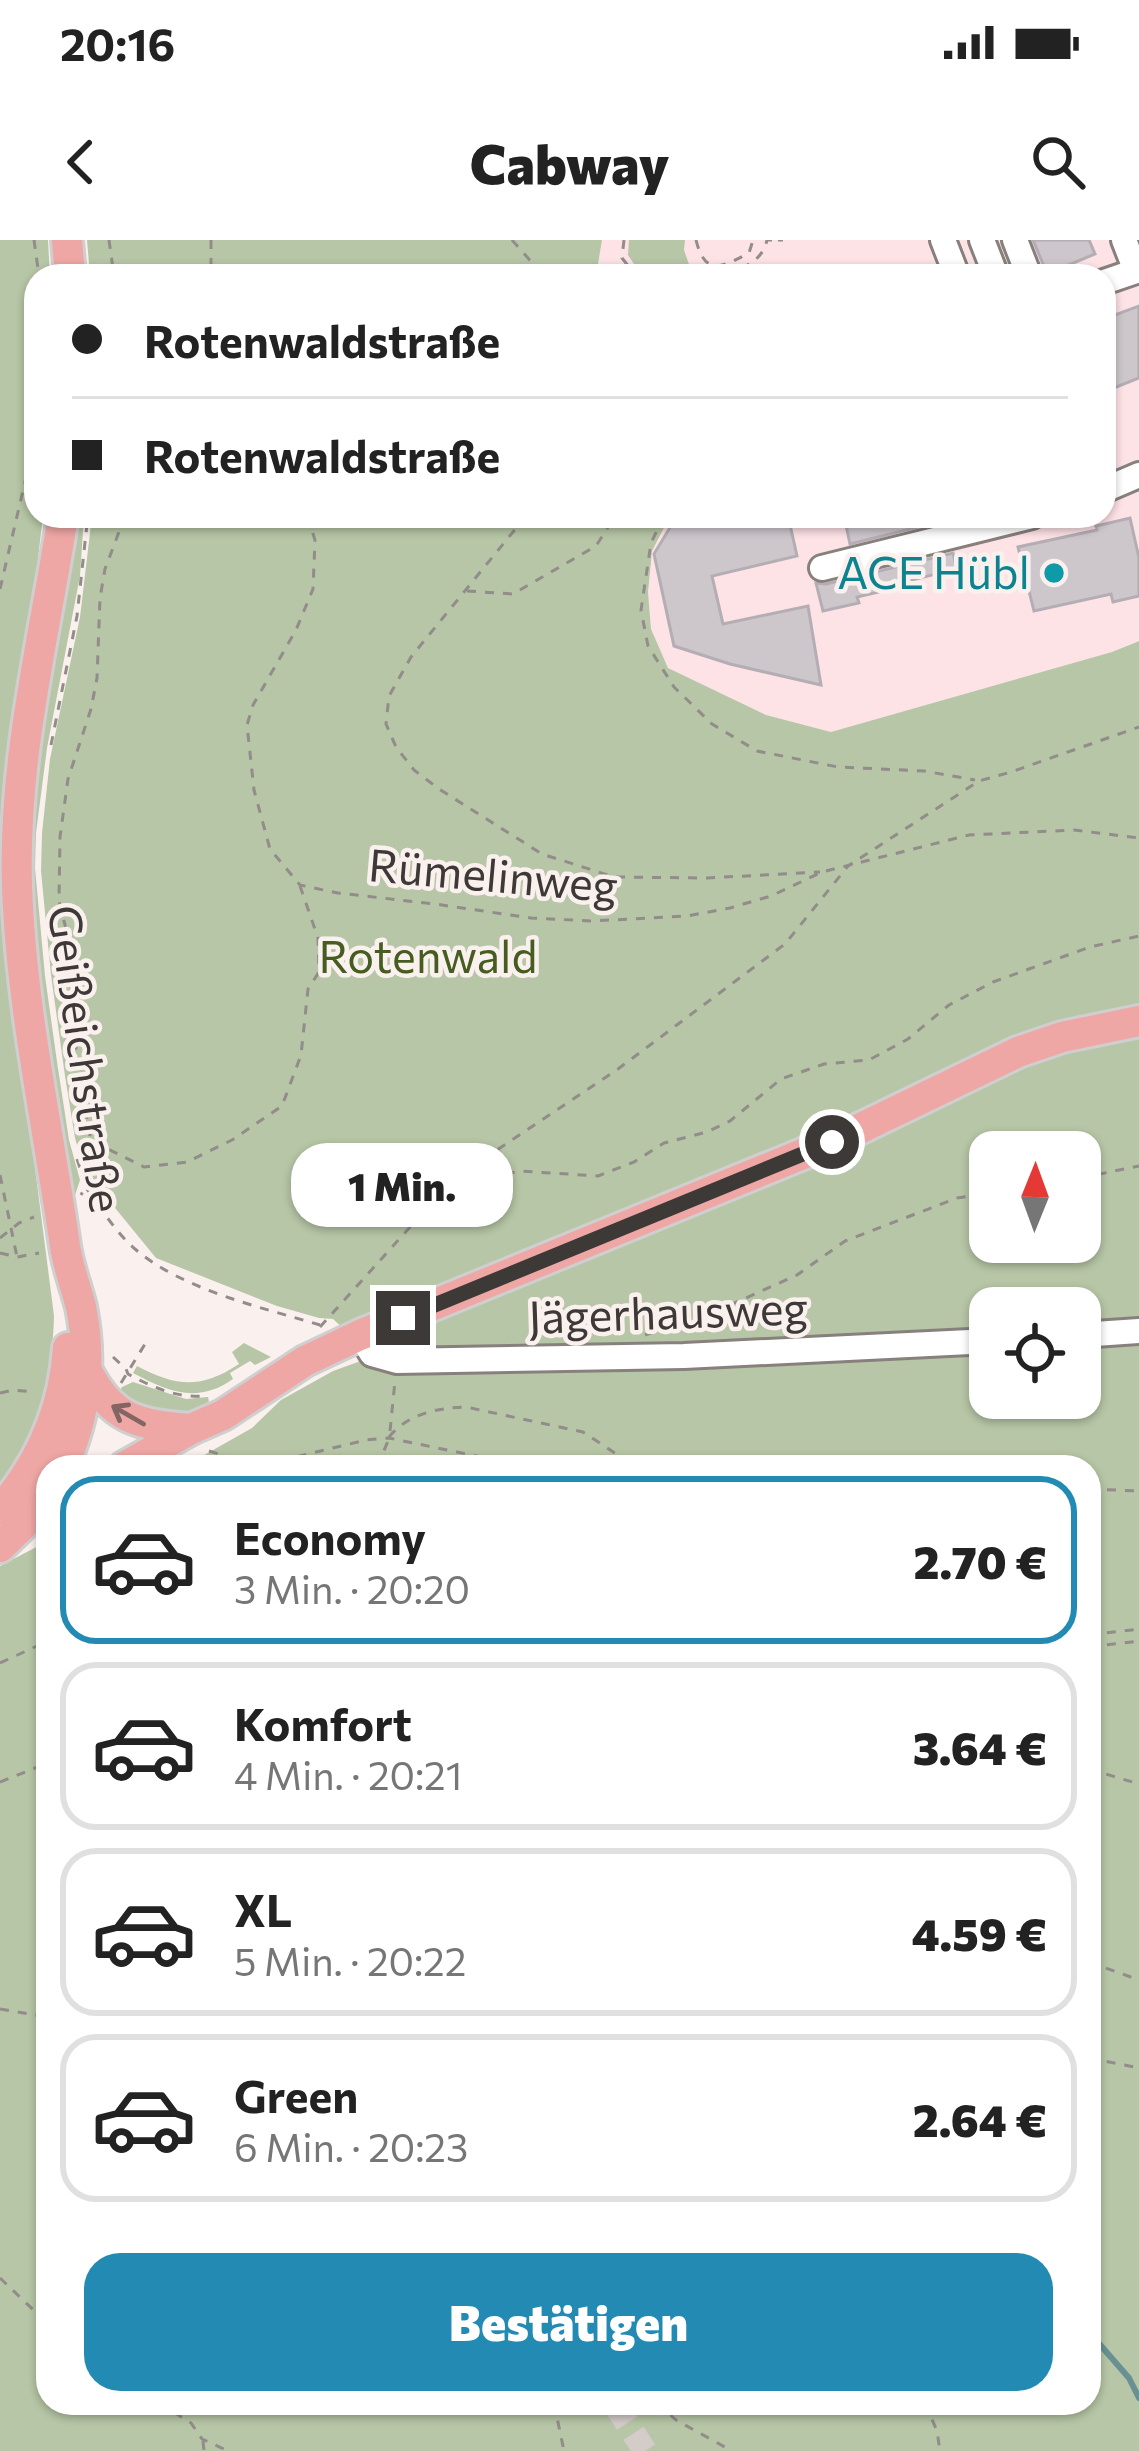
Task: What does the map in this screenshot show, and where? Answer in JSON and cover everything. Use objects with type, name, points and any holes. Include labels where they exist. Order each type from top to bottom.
[{"type":"main road","name":"Geißeichstraße","points":[[61,528],[26,721],[17,880],[23,976],[69,1264],[97,1359],[66,1455]]},
{"type":"main road","points":[[177,1455],[197,1442],[216,1405],[360,1335],[832,1142],[1018,1052],[1078,1033],[1139,1022]]},
{"type":"main road","points":[[38,1455],[59,1406],[69,1342],[69,1264]]},
{"type":"main road","points":[[97,1359],[105,1399],[133,1420],[200,1440]]},
{"type":"main road","points":[[158,1455],[200,1440],[216,1405]]},
{"type":"main road","points":[[0,1510],[36,1460]]},
{"type":"main road","points":[[0,1529],[36,1522]]},
{"type":"main road","points":[[0,1547],[36,1525]]},
{"type":"main road","points":[[0,1556],[36,1526]]},
{"type":"street","points":[[1124,240],[1138,270]]},
{"type":"street","points":[[822,568],[984,528]]},
{"type":"street","points":[[1101,1334],[1139,1331]]},
{"type":"street","points":[[360,1335],[372,1354],[397,1361]]},
{"type":"street","name":"Jägerhausweg","points":[[397,1361],[684,1356],[969,1342]]},
{"type":"path","points":[[512,240],[533,264]]},
{"type":"path","points":[[730,264],[748,254],[753,240]]},
{"type":"path","points":[[749,264],[761,256],[767,240],[778,240]]},
{"type":"path","points":[[0,589],[24,486]]},
{"type":"path","points":[[47,759],[80,596],[86,528]]},
{"type":"path","points":[[88,1154],[88,1108],[74,1061],[80,992],[66,963],[59,836],[68,779],[94,694],[100,598],[120,528]]},
{"type":"path","name":"Rümelinweg","points":[[311,528],[315,540],[313,589],[296,630],[253,705],[248,725],[254,790],[270,848],[300,885],[531,919],[687,916],[771,896],[822,872],[969,835],[1074,830],[1139,838]]},
{"type":"path","points":[[516,528],[411,657],[389,696],[386,724],[414,770],[542,854],[614,878],[822,872]]},
{"type":"path","points":[[465,591],[513,594],[596,546],[607,528]]},
{"type":"path","points":[[658,528],[651,543],[640,610],[648,646],[674,687],[712,724],[757,751],[838,767],[923,771],[979,781]]},
{"type":"path","points":[[315,1333],[429,1206],[473,1166],[618,1069],[785,944],[848,866],[979,781],[1139,727]]},
{"type":"path","points":[[79,1163],[104,1147],[144,1167],[187,1162],[232,1140],[282,1106],[301,1055],[308,989],[319,971],[318,938],[300,885]]},
{"type":"path","points":[[451,1186],[520,1171],[598,1176],[664,1143],[730,1121],[782,1079],[824,1064],[869,1060],[908,1040],[949,1004],[993,982],[1090,947],[1139,936]]},
{"type":"path","points":[[75,1151],[86,1186],[130,1246],[156,1265],[239,1301],[322,1325]]},
{"type":"path","points":[[1101,1174],[1139,1166]]},
{"type":"path","points":[[0,1174],[16,1257]]},
{"type":"path","points":[[75,1207],[86,1186]]},
{"type":"path","points":[[633,1338],[719,1310],[797,1275],[844,1241],[969,1196]]},
{"type":"path","points":[[0,1238],[34,1217]]},
{"type":"path","points":[[0,1253],[34,1254]]},
{"type":"path","points":[[119,1385],[145,1344]]},
{"type":"path","points":[[97,1359],[168,1392],[216,1405]]},
{"type":"path","points":[[382,1455],[388,1438],[397,1361]]},
{"type":"path","points":[[0,1393],[29,1391]]},
{"type":"path","points":[[388,1438],[400,1423],[422,1413],[466,1407],[583,1432],[620,1455]]},
{"type":"path","points":[[319,1455],[388,1438],[471,1455]]},
{"type":"path","points":[[200,1440],[227,1455]]},
{"type":"path","points":[[1101,1489],[1139,1491]]},
{"type":"path","points":[[1101,1634],[1139,1629]]},
{"type":"path","points":[[1101,1646],[1139,1641]]},
{"type":"path","points":[[0,1663],[36,1646]]},
{"type":"path","points":[[0,1782],[36,1768]]},
{"type":"path","points":[[1101,1773],[1139,1784]]},
{"type":"path","points":[[1101,1967],[1139,1981]]},
{"type":"path","points":[[0,2009],[36,2015]]},
{"type":"path","points":[[1101,2060],[1139,2068]]},
{"type":"path","points":[[0,2278],[36,2312]]},
{"type":"path","points":[[180,2415],[191,2422],[204,2451]]},
{"type":"path","points":[[556,2415],[564,2451]]},
{"type":"path","points":[[670,2415],[732,2451]]},
{"type":"path","points":[[930,2415],[940,2451]]},
{"type":"path","points":[[202,2439],[228,2451]]},
{"type":"shaded area","points":[[602,240],[1139,240],[1139,640],[1112,652],[831,732],[766,715],[668,668],[651,629],[648,592],[652,551],[664,528],[1116,528],[1116,264],[598,264]]},
{"type":"green space","points":[[0,240],[48,240],[49,264],[24,264],[24,528],[42,528],[13,706],[4,926],[54,1316],[50,1359],[34,1428],[0,1484]]},
{"type":"green space","points":[[87,240],[602,240],[598,264],[89,264]]},
{"type":"green space","points":[[629,240],[685,240],[689,264],[634,264],[628,255]]},
{"type":"green space","points":[[74,528],[83,528],[80,576],[47,748],[35,868],[57,1062],[80,1180],[73,1201],[31,926],[32,804]]},
{"type":"green space","name":"Rotenwald","points":[[91,528],[664,528],[652,551],[648,592],[651,629],[668,668],[766,715],[831,732],[1139,641],[1139,2451],[0,2451],[0,1566],[36,1547],[36,2415],[1101,2415],[1101,1455],[204,1455],[252,1428],[281,1400],[371,1354],[333,1319],[277,1306],[156,1258],[84,1170],[51,975],[42,833],[50,759],[80,617]]},
{"type":"green space","points":[[244,1343],[271,1357],[255,1365],[250,1361],[230,1373],[233,1379],[208,1391],[171,1390],[133,1373],[137,1366],[177,1381],[213,1378],[239,1364],[232,1352]]},
{"type":"green space","points":[[133,1382],[186,1399],[208,1397],[209,1401],[201,1410],[174,1420],[114,1400],[122,1387]]},
{"type":"building","points":[[1033,240],[1089,240],[1095,254],[1071,264],[1043,264]]},
{"type":"building","points":[[1139,306],[1139,378],[1116,387],[1116,315]]},
{"type":"building","points":[[1130,518],[1139,558],[1139,596],[1113,602],[1111,594],[1034,611],[1018,547],[1096,528],[1116,528],[1116,521]]},
{"type":"building","points":[[670,528],[791,528],[797,556],[712,576],[723,624],[808,606],[821,685],[674,646],[654,554]]},
{"type":"building","points":[[847,528],[915,528],[850,544]]},
{"type":"building","points":[[953,553],[957,569],[895,584],[896,588],[857,597],[859,603],[823,611],[816,583]]},
{"type":"waterway","points":[[1101,2346],[1129,2378],[1139,2398]]},
{"type":"tunnel","points":[[622,2415],[645,2451]]},
{"type":"place","name":"ACE Hübl","points":[[1054,573]]},
{"type":"route","points":[[403,1318],[832,1142]]}]
